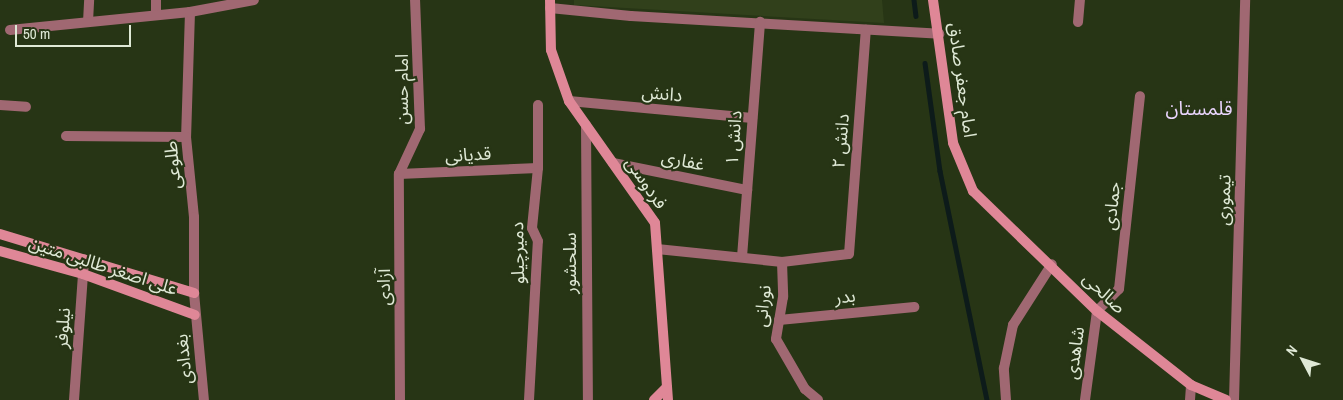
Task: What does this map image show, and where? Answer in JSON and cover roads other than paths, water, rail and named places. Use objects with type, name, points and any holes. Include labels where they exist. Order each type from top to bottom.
[{"type":"street","points":[[88,22],[89,0]]},
{"type":"street","points":[[156,0],[156,15]]},
{"type":"street","points":[[10,30],[190,12],[229,3],[254,0]]},
{"type":"street","name":"امام حسن","points":[[399,174],[420,129],[415,0]]},
{"type":"street","name":"امام جعفر صادق","points":[[933,0],[953,143],[973,191]]},
{"type":"street","points":[[1078,22],[1080,0]]},
{"type":"street","name":"تیموری","points":[[1234,400],[1245,0]]},
{"type":"street","points":[[550,4],[760,22],[939,34]]},
{"type":"street","name":"فردوسی","points":[[550,4],[551,50],[569,101],[655,223],[668,400]]},
{"type":"street","name":"طلوعی","points":[[190,12],[186,137],[194,217],[195,315]]},
{"type":"street","name":"دانش ۱","points":[[742,257],[760,22]]},
{"type":"street","name":"دانش ۲","points":[[848,254],[866,30]]},
{"type":"street","name":"جمادی","points":[[1097,311],[1119,289],[1140,96]]},
{"type":"street","name":"دانش","points":[[569,101],[752,118]]},
{"type":"street","points":[[0,105],[26,107]]},
{"type":"street","name":"دمیرچیلو","points":[[530,400],[538,241],[532,228],[538,168],[538,105]]},
{"type":"street","name":"سلحشور","points":[[586,125],[588,400]]},
{"type":"street","points":[[66,136],[186,137]]},
{"type":"street","name":"غفاری","points":[[613,164],[747,190]]},
{"type":"street","name":"قدیانی","points":[[399,174],[538,168]]},
{"type":"street","name":"آزادی","points":[[399,174],[400,400]]},
{"type":"street","name":"صالحی","points":[[973,191],[1052,264],[1097,311],[1191,385],[1226,400]]},
{"type":"street","name":"علی اصغر طالبی متین","points":[[0,234],[194,294]]},
{"type":"street","name":"نورانی","points":[[657,249],[782,262],[848,254]]},
{"type":"street","name":"علی اصغر طالبی متین","points":[[0,251],[83,274],[195,315]]},
{"type":"street","name":"نیلوفر","points":[[74,400],[84,259]]},
{"type":"street","name":"نورانی","points":[[782,262],[779,320],[776,339],[805,389],[818,400]]},
{"type":"street","points":[[1006,400],[1004,368],[1012,325],[1052,264]]},
{"type":"street","name":"بدر","points":[[779,320],[914,306]]},
{"type":"street","name":"شاهدی","points":[[1085,400],[1097,311]]},
{"type":"street","name":"بغدادی","points":[[195,315],[204,400]]},
{"type":"street","points":[[1190,400],[1191,385]]},
{"type":"street","points":[[654,400],[668,387]]},
{"type":"waterway","points":[[914,0],[916,16]]},
{"type":"waterway","points":[[925,63],[940,171],[987,400]]},
{"type":"district","name":"قلمستان","points":[[1199,109]]}]
